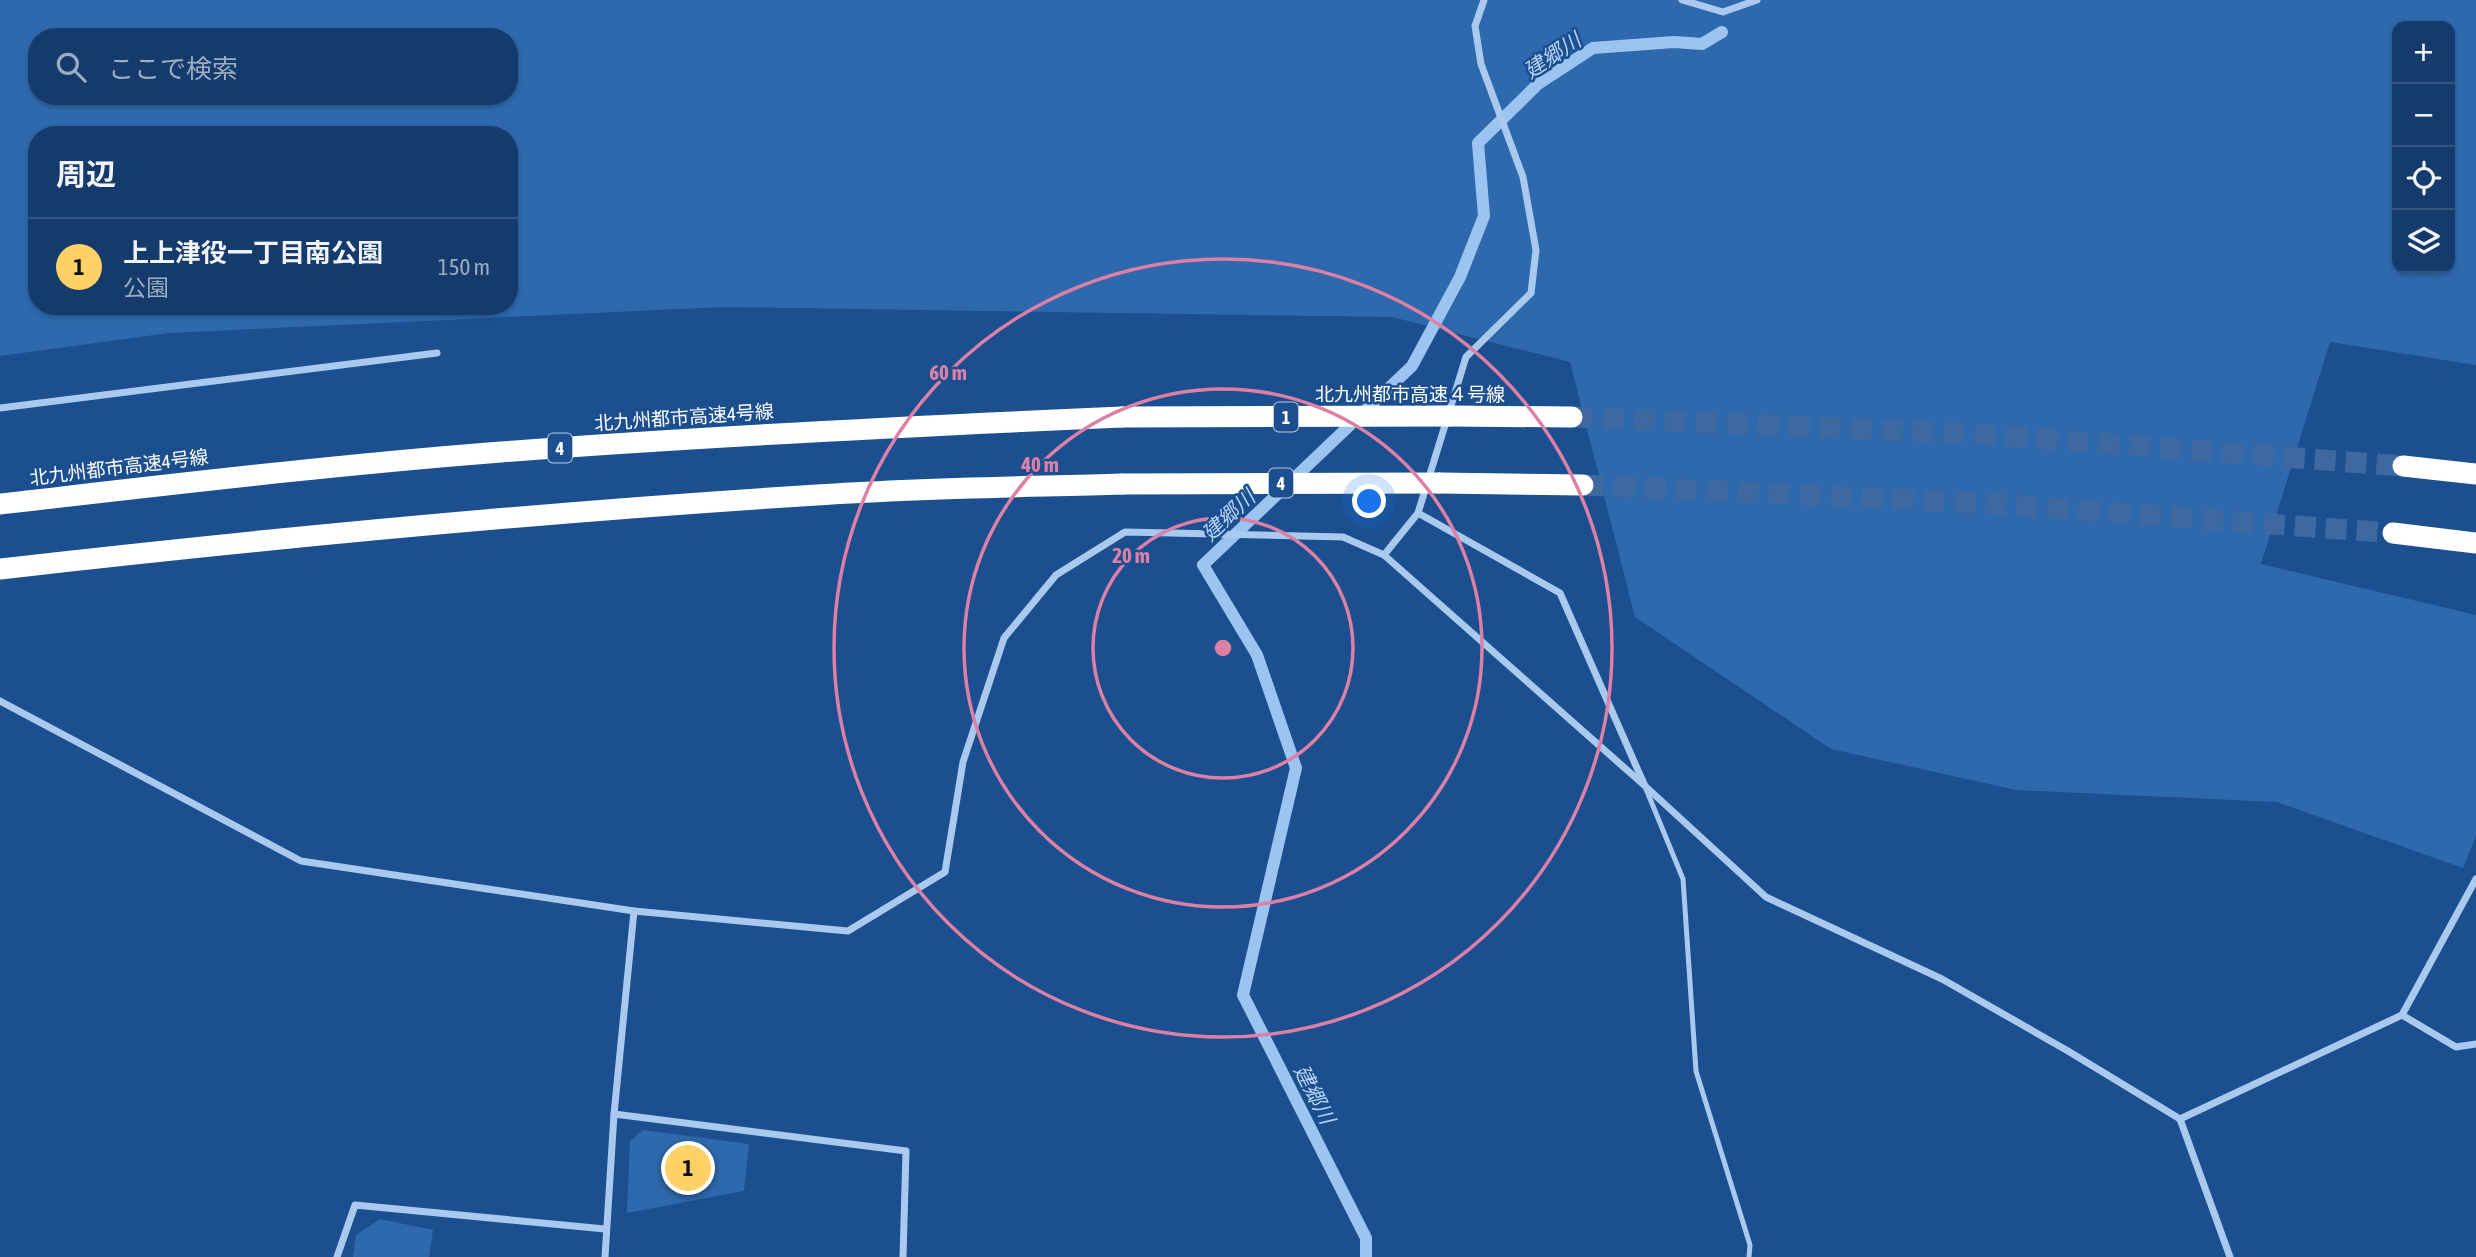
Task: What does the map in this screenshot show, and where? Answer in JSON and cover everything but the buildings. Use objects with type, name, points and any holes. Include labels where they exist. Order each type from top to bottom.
[{"type":"highway","name":"北九州都市高速４号線","points":[[1122,418],[1572,417]]},
{"type":"highway","name":"北九州都市高速4号線","points":[[0,504],[206,480],[500,452],[826,430],[1122,418]]},
{"type":"highway","points":[[2403,466],[2476,474]]},
{"type":"highway","name":"4","points":[[0,569],[218,544],[510,516],[820,495],[1122,484],[1583,485]]},
{"type":"highway","points":[[2393,533],[2476,543]]},
{"type":"street","points":[[1384,555],[1418,513],[1466,357],[1531,293],[1536,250],[1522,177],[1481,64],[1475,26],[1484,0]]},
{"type":"street","points":[[1682,0],[1723,12],[1756,0]]},
{"type":"street","points":[[0,408],[437,353]]},
{"type":"street","points":[[1418,513],[1560,593],[1645,786]]},
{"type":"street","points":[[0,701],[301,861],[634,911],[848,931],[945,872],[963,762],[1004,638],[1056,575],[1125,532],[1343,537],[1384,555],[1766,897],[1942,979],[2180,1119],[2230,1257]]},
{"type":"street","points":[[2180,1119],[2402,1015],[2476,879]]},
{"type":"street","points":[[605,1257],[614,1114],[634,911]]},
{"type":"street","points":[[2402,1015],[2456,1047],[2476,1044]]},
{"type":"street","points":[[614,1114],[906,1151],[903,1257]]},
{"type":"street","points":[[337,1257],[355,1206],[605,1229]]},
{"type":"lane","points":[[1645,786],[1683,879],[1696,1071],[1750,1245],[1749,1257]]},
{"type":"shaded area","points":[[0,0],[2476,0],[2476,365],[2330,342],[2261,564],[2476,615],[2476,836],[2463,868],[2277,802],[2016,790],[1831,749],[1635,617],[1570,362],[1392,317],[723,307],[169,333],[0,356]]},
{"type":"shaded area","points":[[643,1130],[749,1144],[744,1191],[627,1213],[630,1141]]},
{"type":"shaded area","points":[[380,1219],[433,1230],[429,1257],[353,1257],[356,1235]]},
{"type":"waterway","name":"建郷川","points":[[1366,1257],[1366,1238],[1243,995],[1296,768],[1257,655],[1203,565],[1412,366],[1460,277],[1484,216],[1478,143],[1538,84],[1593,48],[1674,42],[1702,44],[1722,32]]},
{"type":"tunnel","points":[[1572,417],[1980,434],[2403,466]]},
{"type":"tunnel","points":[[1583,485],[1981,503],[2393,533]]},
{"type":"place","name":"上上津役一丁目南公園","points":[[688,1168]]}]
